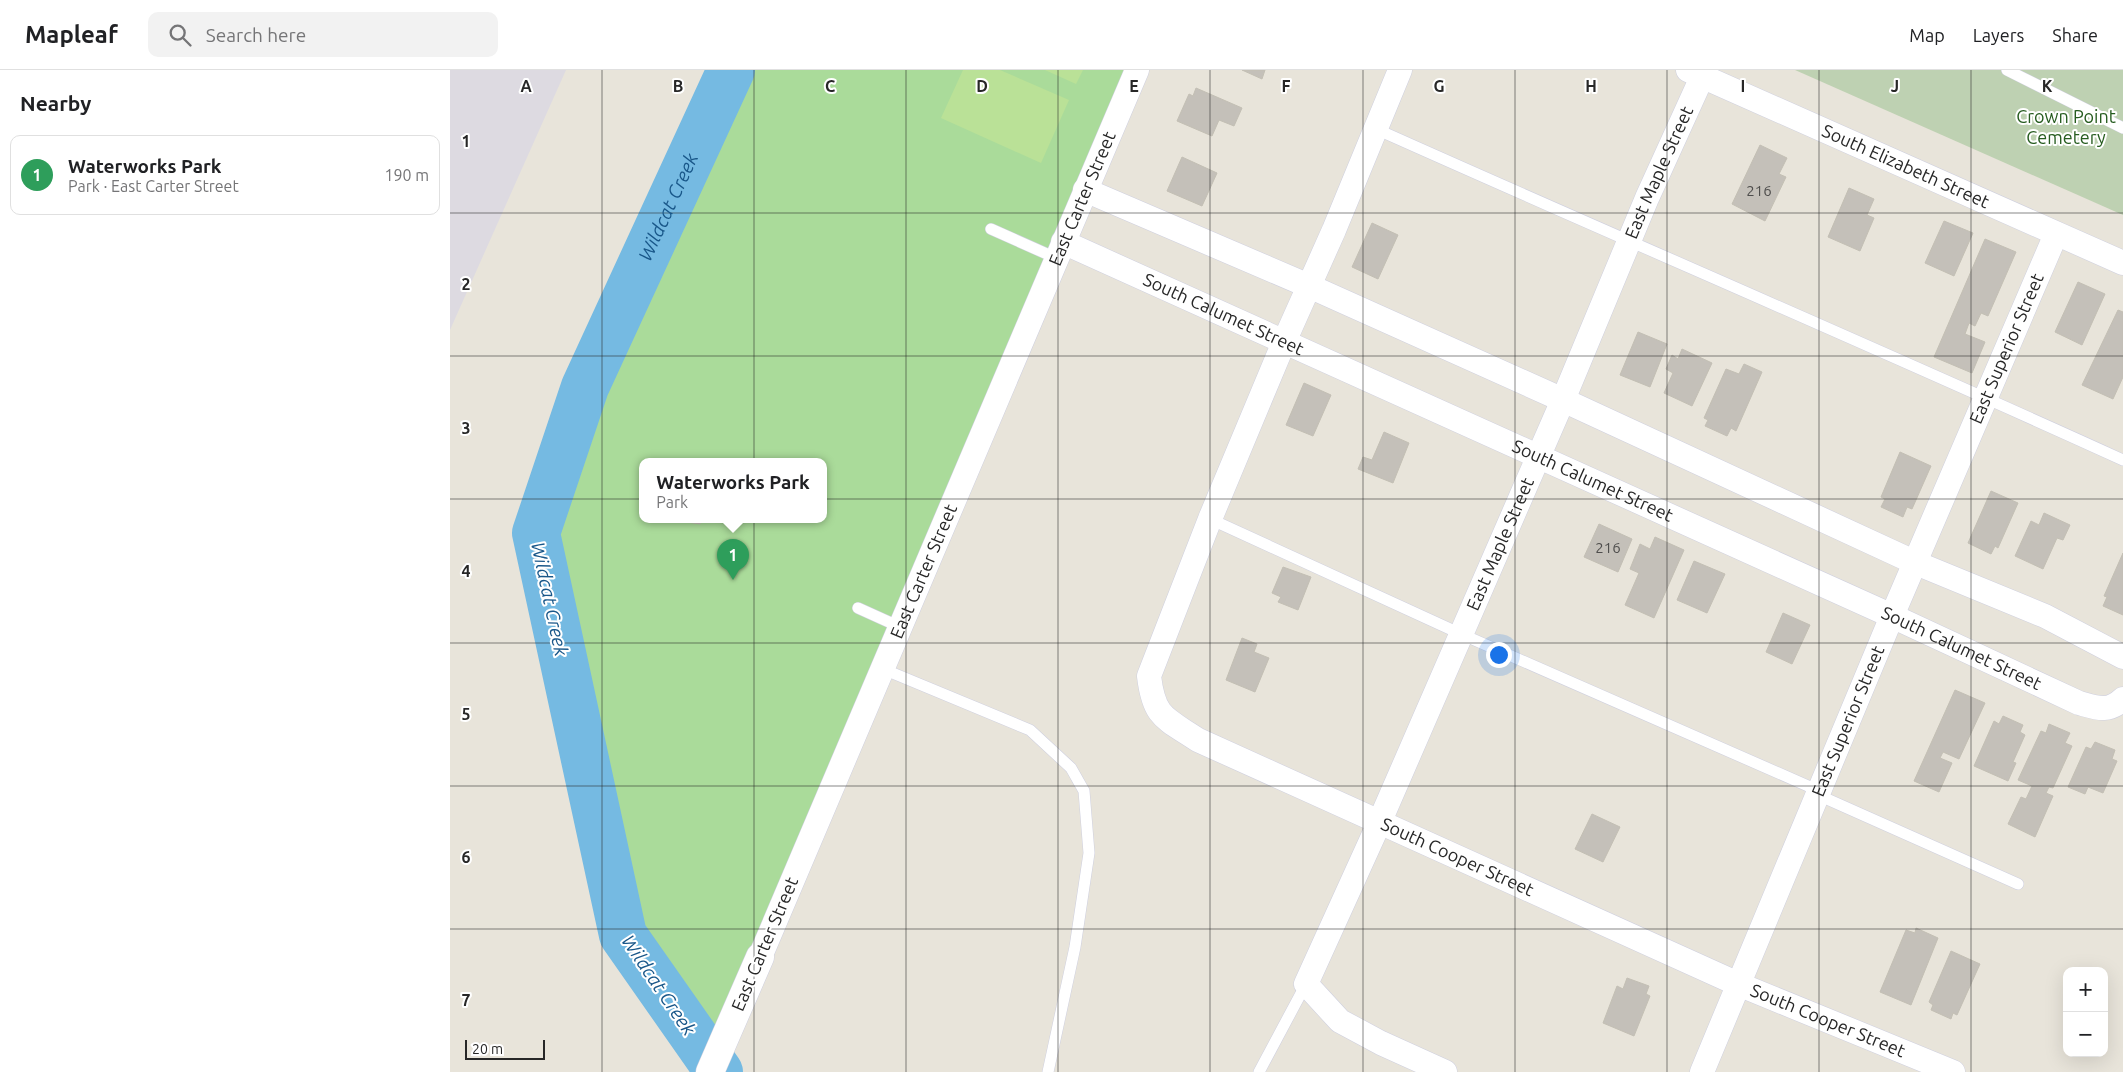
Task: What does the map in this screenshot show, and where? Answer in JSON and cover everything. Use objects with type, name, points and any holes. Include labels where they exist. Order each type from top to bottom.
[{"type":"street","name":"East Carter Street","points":[[710,1072],[1137,70]]},
{"type":"street","name":"South Cooper Street","points":[[1400,70],[1334,230],[1308,286],[1210,518],[1149,676],[1152,697],[1162,716],[1198,740],[1738,984],[1953,1072]]},
{"type":"street","name":"South Elizabeth Street","points":[[1695,73],[2123,264]]},
{"type":"street","name":"East Maple Street","points":[[1306,984],[1380,821],[1563,400],[1629,242],[1695,73]]},
{"type":"street","points":[[1085,190],[1308,286],[1563,400],[1916,562],[2045,616],[2123,657]]},
{"type":"street","name":"East Superior Street","points":[[1702,1072],[1892,616],[2056,234]]},
{"type":"street","name":"South Calumet Street","points":[[1059,250],[1284,342],[1892,616],[2079,704],[2101,708],[2114,707],[2123,699]]},
{"type":"street","points":[[1306,984],[1340,1021],[1381,1043],[1445,1072]]},
{"type":"lane","points":[[2007,70],[2123,128]]},
{"type":"lane","points":[[1376,129],[1987,398],[2123,460]]},
{"type":"lane","points":[[991,229],[1059,250]]},
{"type":"lane","points":[[1210,518],[1461,634],[1808,786],[1818,795],[2018,884]]},
{"type":"lane","points":[[858,608],[900,627]]},
{"type":"lane","points":[[883,669],[1030,730],[1071,768],[1084,791],[1089,853],[1075,947],[1048,1072]]},
{"type":"lane","points":[[1259,1072],[1306,984]]},
{"type":"shaded area","points":[[450,70],[566,70],[450,330]]},
{"type":"green space","points":[[731,70],[1137,70],[714,1064],[623,935],[536,533],[585,387]]},
{"type":"green space","points":[[963,70],[1000,70],[1069,100],[1041,163],[941,118]]},
{"type":"green space","points":[[1045,70],[1083,70],[1076,84]]},
{"type":"green space","name":"Crown Point Cemetery","points":[[1795,70],[2123,70],[2123,215]]},
{"type":"building","points":[[1242,70],[1265,70],[1262,79]]},
{"type":"building","points":[[1196,88],[1242,108],[1234,126],[1219,120],[1212,136],[1177,121],[1189,94],[1193,96]]},
{"type":"building","points":[[1760,145],[1787,158],[1779,174],[1786,177],[1765,221],[1732,204]]},
{"type":"building","points":[[1182,157],[1217,173],[1202,206],[1167,191]]},
{"type":"building","points":[[1849,188],[1874,199],[1867,215],[1874,218],[1860,251],[1828,237]]},
{"type":"building","points":[[1944,221],[1973,233],[1954,276],[1925,263]]},
{"type":"building","points":[[1372,223],[1398,235],[1378,279],[1352,267]]},
{"type":"building","points":[[1985,239],[2016,252],[1988,316],[1981,313],[1975,326],[1969,323],[1965,334],[1985,342],[1972,373],[1934,357]]},
{"type":"building","points":[[2078,282],[2105,294],[2082,345],[2055,332]]},
{"type":"building","points":[[2118,310],[2123,312],[2123,377],[2113,399],[2082,385]]},
{"type":"building","points":[[1638,332],[1667,344],[1650,387],[1620,375]]},
{"type":"building","points":[[1682,349],[1712,363],[1692,406],[1664,393],[1673,373],[1666,369],[1672,355],[1678,359]]},
{"type":"building","points":[[1744,364],[1762,372],[1736,431],[1731,428],[1727,436],[1705,426],[1708,420],[1704,418],[1726,369],[1739,374]]},
{"type":"building","points":[[1304,383],[1331,395],[1313,436],[1286,425]]},
{"type":"building","points":[[1384,432],[1409,443],[1393,483],[1358,469],[1363,457],[1372,460]]},
{"type":"building","points":[[1900,452],[1931,466],[1912,509],[1907,507],[1903,517],[1881,507],[1885,499],[1881,497]]},
{"type":"building","points":[[1991,491],[2018,503],[1998,548],[1995,546],[1991,554],[1968,543]]},
{"type":"building","points":[[2044,513],[2070,525],[2063,540],[2057,538],[2043,569],[2015,556],[2031,521],[2039,525]]},
{"type":"building","points":[[1599,524],[1632,539],[1618,572],[1584,557]]},
{"type":"building","points":[[1655,537],[1684,550],[1654,618],[1625,605],[1639,573],[1630,569],[1640,544],[1650,549]]},
{"type":"building","points":[[2123,553],[2123,615],[2103,606],[2107,597],[2104,596]]},
{"type":"building","points":[[1694,561],[1725,574],[1707,613],[1677,600]]},
{"type":"building","points":[[1283,567],[1311,577],[1298,610],[1278,602],[1281,597],[1272,593]]},
{"type":"building","points":[[1783,613],[1810,625],[1792,664],[1766,652]]},
{"type":"building","points":[[1242,638],[1257,644],[1254,652],[1269,658],[1255,692],[1226,680]]},
{"type":"building","points":[[1955,690],[1985,703],[1959,759],[1943,752],[1940,758],[1952,763],[1939,792],[1914,781]]},
{"type":"building","points":[[2003,716],[2023,725],[2020,732],[2025,735],[2013,762],[2016,763],[2008,781],[1974,766],[1994,721],[1999,724]]},
{"type":"building","points":[[2049,724],[2070,733],[2065,743],[2072,746],[2053,788],[2049,787],[2046,793],[2053,796],[2035,837],[2008,824],[2021,797],[2026,799],[2032,786],[2018,780],[2041,731],[2046,733]]},
{"type":"building","points":[[2095,742],[2115,750],[2112,759],[2117,761],[2103,793],[2088,787],[2085,794],[2068,787],[2086,747],[2091,749]]},
{"type":"building","points":[[1592,814],[1620,827],[1603,862],[1575,849]]},
{"type":"building","points":[[1916,928],[1938,938],[1911,1005],[1880,992],[1906,930],[1915,933]]},
{"type":"building","points":[[1951,951],[1980,964],[1957,1015],[1953,1013],[1951,1019],[1931,1010],[1933,1005],[1929,1002]]},
{"type":"building","points":[[1627,978],[1649,986],[1646,994],[1650,996],[1634,1036],[1603,1023],[1617,986],[1623,989]]},
{"type":"waterway","name":"Wildcat Creek","points":[[719,1072],[623,935],[536,533],[585,387],[731,70]]},
{"type":"place","name":"Waterworks Park","points":[[733,580]]}]
